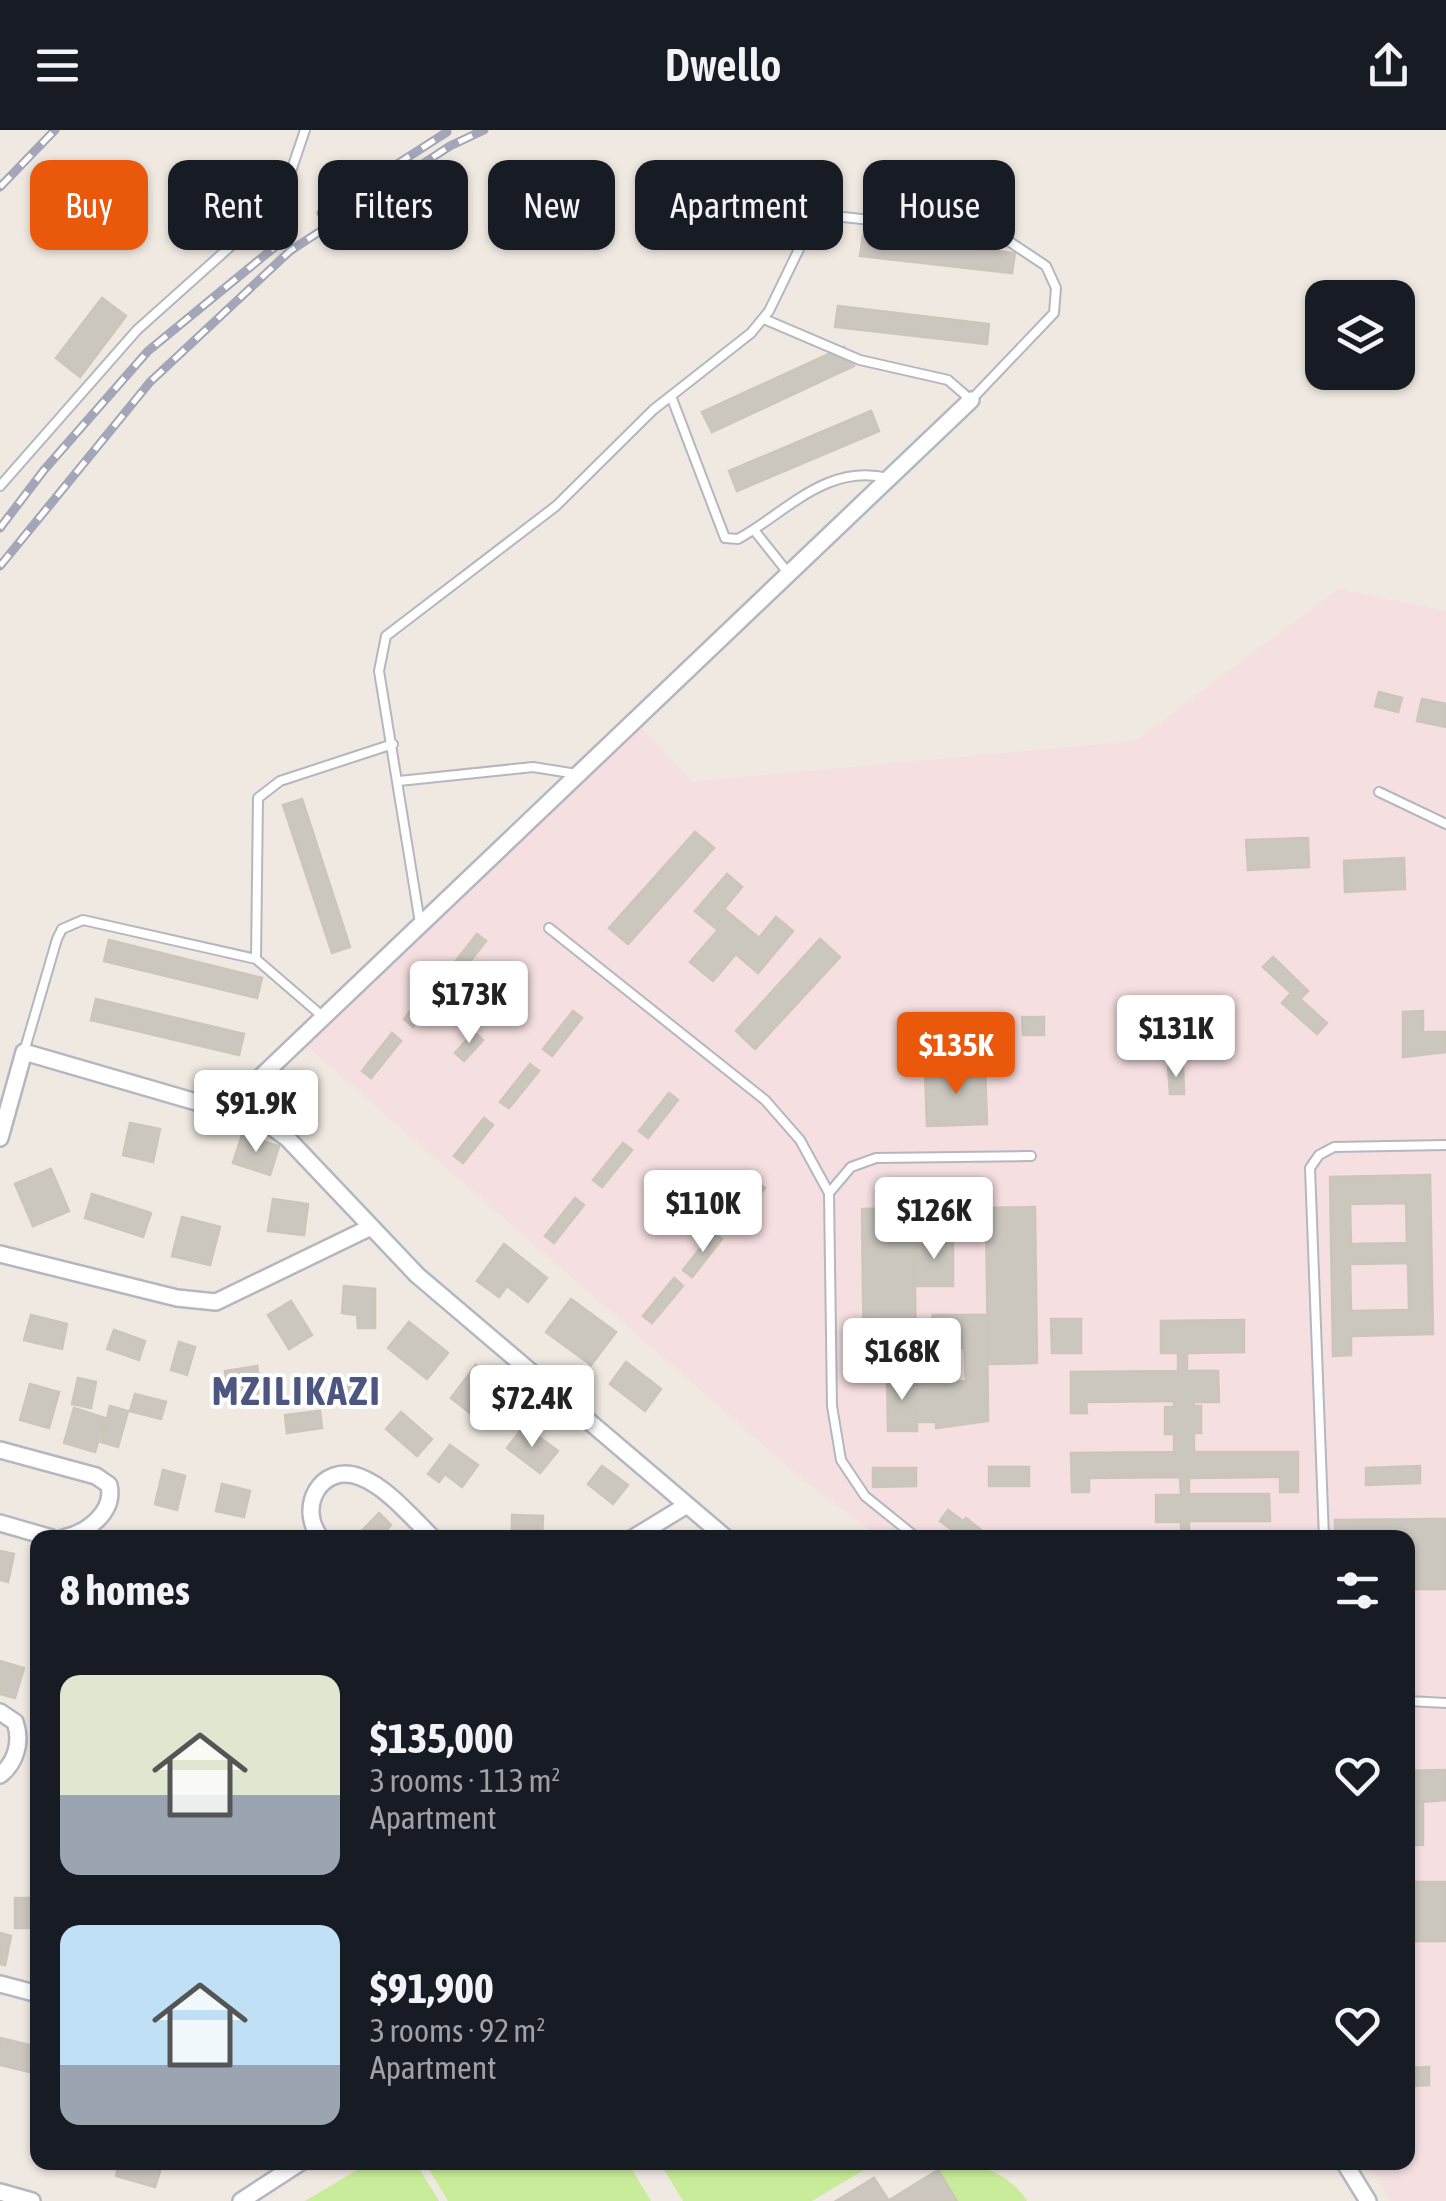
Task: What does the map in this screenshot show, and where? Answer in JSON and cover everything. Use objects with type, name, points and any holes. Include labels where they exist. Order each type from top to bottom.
[{"type":"street","points":[[227,1109],[321,1015],[971,400]]},
{"type":"street","points":[[0,1138],[24,1052],[265,1122],[288,1139],[369,1228],[452,1306],[716,1530]]},
{"type":"street","points":[[0,1254],[176,1298],[216,1302],[369,1228]]},
{"type":"street","points":[[0,1450],[96,1476],[109,1485],[110,1499],[104,1512],[84,1530]]},
{"type":"street","points":[[317,1530],[308,1512],[310,1497],[330,1478],[344,1474],[373,1484],[424,1530]]},
{"type":"street","points":[[647,1530],[687,1506]]},
{"type":"street","points":[[0,1524],[30,1532]]},
{"type":"street","points":[[0,1712],[16,1722],[18,1730],[10,1766],[0,1775]]},
{"type":"street","points":[[0,1984],[30,1992]]},
{"type":"street","points":[[241,2201],[289,2170]]},
{"type":"street","points":[[1349,2170],[1368,2201]]},
{"type":"street","points":[[0,2192],[32,2201]]},
{"type":"lane","points":[[0,486],[124,344],[270,210],[286,186],[305,130]]},
{"type":"lane","points":[[420,923],[379,671],[386,636],[556,506],[670,396],[764,319],[816,214],[998,234],[1019,244],[1046,266],[1056,300],[1054,313],[971,400],[948,380],[860,360],[764,319]]},
{"type":"lane","points":[[670,396],[720,533],[731,540],[754,530],[830,481],[857,473],[888,478]]},
{"type":"lane","points":[[754,530],[789,574]]},
{"type":"lane","points":[[256,959],[258,798],[280,780],[393,744]]},
{"type":"lane","points":[[399,781],[533,767],[578,774]]},
{"type":"lane","points":[[1379,792],[1446,824]]},
{"type":"lane","points":[[24,1052],[57,939],[70,923],[84,920],[256,959],[321,1015]]},
{"type":"lane","points":[[549,928],[765,1100],[800,1140],[829,1193],[834,1436],[850,1478],[908,1530]]},
{"type":"lane","points":[[1324,1530],[1310,1168],[1319,1154],[1334,1146],[1446,1145]]},
{"type":"lane","points":[[829,1193],[850,1167],[876,1158],[1032,1156]]},
{"type":"lane","points":[[1415,1701],[1446,1702]]},
{"type":"shaded area","points":[[1339,589],[1446,611],[1446,2201],[1391,2201],[1372,2170],[1415,2170],[1415,1530],[871,1530],[800,1477],[305,1044],[640,727],[692,782],[1136,741]]},
{"type":"green space","points":[[357,2170],[420,2170],[439,2201],[305,2201]]},
{"type":"green space","points":[[429,2170],[632,2170],[651,2201],[448,2201]]},
{"type":"green space","points":[[664,2170],[864,2170],[812,2201],[683,2201]]},
{"type":"green space","points":[[937,2170],[988,2170],[1012,2184],[1027,2201],[888,2201]]},
{"type":"building","points":[[863,236],[863,250],[1015,253],[1012,273],[860,256]]},
{"type":"building","points":[[102,298],[126,316],[80,377],[56,358]]},
{"type":"building","points":[[838,306],[989,324],[987,344],[835,327]]},
{"type":"building","points":[[844,347],[854,366],[712,432],[702,412]]},
{"type":"building","points":[[871,411],[879,431],[737,491],[729,471]]},
{"type":"building","points":[[1379,692],[1402,698],[1398,712],[1375,706]]},
{"type":"building","points":[[1422,699],[1446,704],[1446,727],[1417,721]]},
{"type":"building","points":[[302,799],[350,947],[332,953],[283,805]]},
{"type":"building","points":[[695,832],[714,848],[628,944],[609,928]]},
{"type":"building","points":[[1308,838],[1309,867],[1248,870],[1246,840]]},
{"type":"building","points":[[1404,858],[1405,889],[1345,892],[1344,861]]},
{"type":"building","points":[[727,874],[742,887],[724,909],[759,938],[776,917],[793,931],[758,973],[736,954],[713,981],[690,962],[718,930],[695,911]]},
{"type":"building","points":[[477,934],[486,941],[456,979],[447,972]]},
{"type":"building","points":[[820,939],[840,957],[755,1049],[736,1031]]},
{"type":"building","points":[[109,940],[262,978],[257,998],[104,961]]},
{"type":"building","points":[[1273,957],[1308,991],[1300,999],[1327,1023],[1317,1034],[1282,1003],[1291,993],[1263,967]]},
{"type":"building","points":[[434,982],[443,989],[413,1027],[404,1019]]},
{"type":"building","points":[[96,999],[244,1034],[239,1055],[91,1020]]},
{"type":"building","points":[[573,1011],[582,1018],[552,1056],[543,1049]]},
{"type":"building","points":[[1423,1011],[1423,1032],[1446,1032],[1446,1052],[1403,1057],[1403,1012]]},
{"type":"building","points":[[1022,1017],[1044,1017],[1044,1035],[1023,1035]]},
{"type":"building","points":[[474,1032],[483,1040],[464,1061],[455,1053]]},
{"type":"building","points":[[392,1033],[401,1041],[371,1078],[362,1071]]},
{"type":"building","points":[[530,1064],[539,1071],[509,1108],[500,1102]]},
{"type":"building","points":[[1183,1066],[1184,1094],[1170,1094],[1168,1067]]},
{"type":"building","points":[[985,1068],[987,1124],[927,1126],[925,1070]]},
{"type":"building","points":[[669,1093],[678,1100],[648,1138],[639,1131]]},
{"type":"building","points":[[484,1118],[493,1125],[463,1163],[454,1156]]},
{"type":"building","points":[[130,1123],[160,1129],[153,1162],[123,1155]]},
{"type":"building","points":[[242,1135],[279,1146],[270,1175],[233,1163]]},
{"type":"building","points":[[623,1143],[632,1150],[602,1187],[593,1180]]},
{"type":"building","points":[[51,1169],[69,1211],[33,1226],[15,1184]]},
{"type":"building","points":[[1430,1175],[1433,1334],[1351,1336],[1351,1355],[1333,1356],[1330,1177]],"holes":[[[1406,1203],[1407,1243],[1351,1244],[1350,1204]],[[1408,1263],[1409,1310],[1351,1311],[1350,1264]]]},
{"type":"building","points":[[756,1182],[765,1188],[735,1226],[726,1219]]},
{"type":"building","points":[[92,1194],[151,1213],[143,1237],[85,1218]]},
{"type":"building","points":[[662,1196],[671,1203],[654,1225],[645,1218]]},
{"type":"building","points":[[575,1198],[584,1205],[554,1243],[545,1236]]},
{"type":"building","points":[[273,1199],[308,1204],[304,1235],[268,1231]]},
{"type":"building","points":[[1035,1207],[1037,1363],[988,1364],[986,1208]]},
{"type":"building","points":[[914,1208],[916,1365],[864,1365],[862,1209]]},
{"type":"building","points":[[182,1217],[220,1227],[210,1265],[172,1256]]},
{"type":"building","points":[[713,1232],[722,1239],[692,1277],[683,1270]]},
{"type":"building","points":[[915,1239],[953,1239],[953,1286],[915,1286]]},
{"type":"building","points":[[504,1244],[547,1278],[528,1302],[507,1286],[499,1297],[477,1281]]},
{"type":"building","points":[[674,1278],[683,1286],[652,1323],[643,1316]]},
{"type":"building","points":[[344,1286],[375,1289],[375,1328],[358,1328],[357,1315],[342,1313]]},
{"type":"building","points":[[571,1299],[616,1332],[591,1365],[546,1332]]},
{"type":"building","points":[[291,1301],[312,1335],[289,1349],[268,1315]]},
{"type":"building","points":[[31,1315],[67,1324],[62,1349],[24,1340]]},
{"type":"building","points":[[933,1315],[987,1315],[988,1421],[936,1428],[936,1422],[917,1422],[915,1331],[927,1331]],"holes":[[[964,1348],[966,1381],[939,1382],[938,1349]]]},
{"type":"building","points":[[1051,1319],[1081,1319],[1081,1353],[1052,1353]]},
{"type":"building","points":[[1244,1320],[1244,1352],[1187,1353],[1187,1371],[1218,1371],[1219,1402],[1193,1402],[1194,1406],[1201,1406],[1201,1433],[1194,1433],[1194,1452],[1298,1452],[1298,1492],[1280,1492],[1280,1477],[1189,1478],[1189,1494],[1269,1494],[1270,1521],[1189,1521],[1189,1530],[1181,1530],[1181,1522],[1156,1522],[1156,1495],[1181,1495],[1180,1477],[1089,1478],[1089,1492],[1072,1492],[1071,1453],[1174,1452],[1174,1434],[1165,1434],[1165,1407],[1174,1407],[1174,1401],[1086,1402],[1087,1413],[1071,1413],[1071,1372],[1178,1371],[1178,1353],[1161,1353],[1161,1321]]},
{"type":"building","points":[[409,1322],[448,1353],[427,1379],[388,1348]]},
{"type":"building","points":[[114,1330],[145,1341],[139,1360],[107,1349]]},
{"type":"building","points":[[179,1342],[195,1347],[187,1375],[171,1370]]},
{"type":"building","points":[[626,1362],[661,1389],[645,1411],[610,1384]]},
{"type":"building","points":[[476,1365],[495,1380],[470,1413],[451,1398]]},
{"type":"building","points":[[257,1366],[261,1393],[229,1398],[225,1371]]},
{"type":"building","points":[[887,1374],[916,1374],[917,1431],[888,1431]]},
{"type":"building","points":[[78,1378],[96,1382],[91,1408],[72,1404]]},
{"type":"building","points":[[345,1382],[359,1382],[358,1404],[343,1403]]},
{"type":"building","points":[[30,1384],[59,1392],[49,1428],[20,1420]]},
{"type":"building","points":[[135,1394],[166,1402],[161,1419],[130,1411]]},
{"type":"building","points":[[110,1406],[128,1411],[118,1447],[101,1442]]},
{"type":"building","points":[[74,1408],[105,1418],[95,1452],[64,1443]]},
{"type":"building","points":[[320,1411],[322,1428],[287,1433],[285,1415]]},
{"type":"building","points":[[401,1412],[432,1439],[417,1456],[386,1429]]},
{"type":"building","points":[[524,1426],[558,1451],[540,1473],[507,1448]]},
{"type":"building","points":[[450,1445],[478,1465],[462,1487],[445,1474],[439,1482],[428,1474]]},
{"type":"building","points":[[602,1466],[628,1485],[613,1504],[588,1484]]},
{"type":"building","points":[[1420,1466],[1420,1483],[1366,1485],[1366,1468]]},
{"type":"building","points":[[989,1467],[1029,1467],[1029,1486],[989,1486]]},
{"type":"building","points":[[873,1468],[916,1468],[916,1486],[873,1487]]},
{"type":"building","points":[[163,1470],[185,1476],[177,1510],[155,1504]]},
{"type":"building","points":[[222,1484],[250,1491],[244,1517],[216,1511]]},
{"type":"building","points":[[948,1510],[981,1530],[952,1530],[940,1521]]},
{"type":"building","points":[[379,1513],[391,1525],[386,1530],[363,1530]]},
{"type":"building","points":[[512,1515],[543,1516],[542,1530],[512,1530]]},
{"type":"building","points":[[1446,1519],[1446,1589],[1415,1589],[1415,1530],[1335,1530],[1335,1520]]},
{"type":"building","points":[[0,1551],[14,1554],[8,1582],[0,1580]]},
{"type":"building","points":[[0,1661],[24,1668],[15,1698],[0,1694]]},
{"type":"building","points":[[1446,1770],[1446,1800],[1415,1802],[1415,1771]]},
{"type":"building","points":[[1415,1801],[1423,1801],[1423,1845],[1415,1845]]},
{"type":"building","points":[[1415,1882],[1446,1882],[1446,1941],[1415,1941]]},
{"type":"building","points":[[15,1898],[30,1898],[30,1928],[15,1928]]},
{"type":"building","points":[[0,1933],[11,1936],[5,1965],[0,1964]]},
{"type":"building","points":[[0,2038],[30,2045],[30,2072],[0,2065]]},
{"type":"building","points":[[1429,2067],[1429,2085],[1415,2086],[1415,2068]]},
{"type":"building","points":[[118,2170],[160,2170],[155,2187],[116,2176]]},
{"type":"building","points":[[938,2170],[957,2201],[888,2201]]},
{"type":"building","points":[[874,2178],[889,2201],[836,2201]]},
{"type":"railway","points":[[0,187],[55,130]]},
{"type":"railway","points":[[0,566],[150,382],[290,251],[450,146],[484,130]]},
{"type":"railway","points":[[403,160],[447,132]]},
{"type":"railway","points":[[0,528],[44,470],[148,351],[271,250]]},
{"type":"district","name":"MZILIKAZI","points":[[297,1391]]}]
